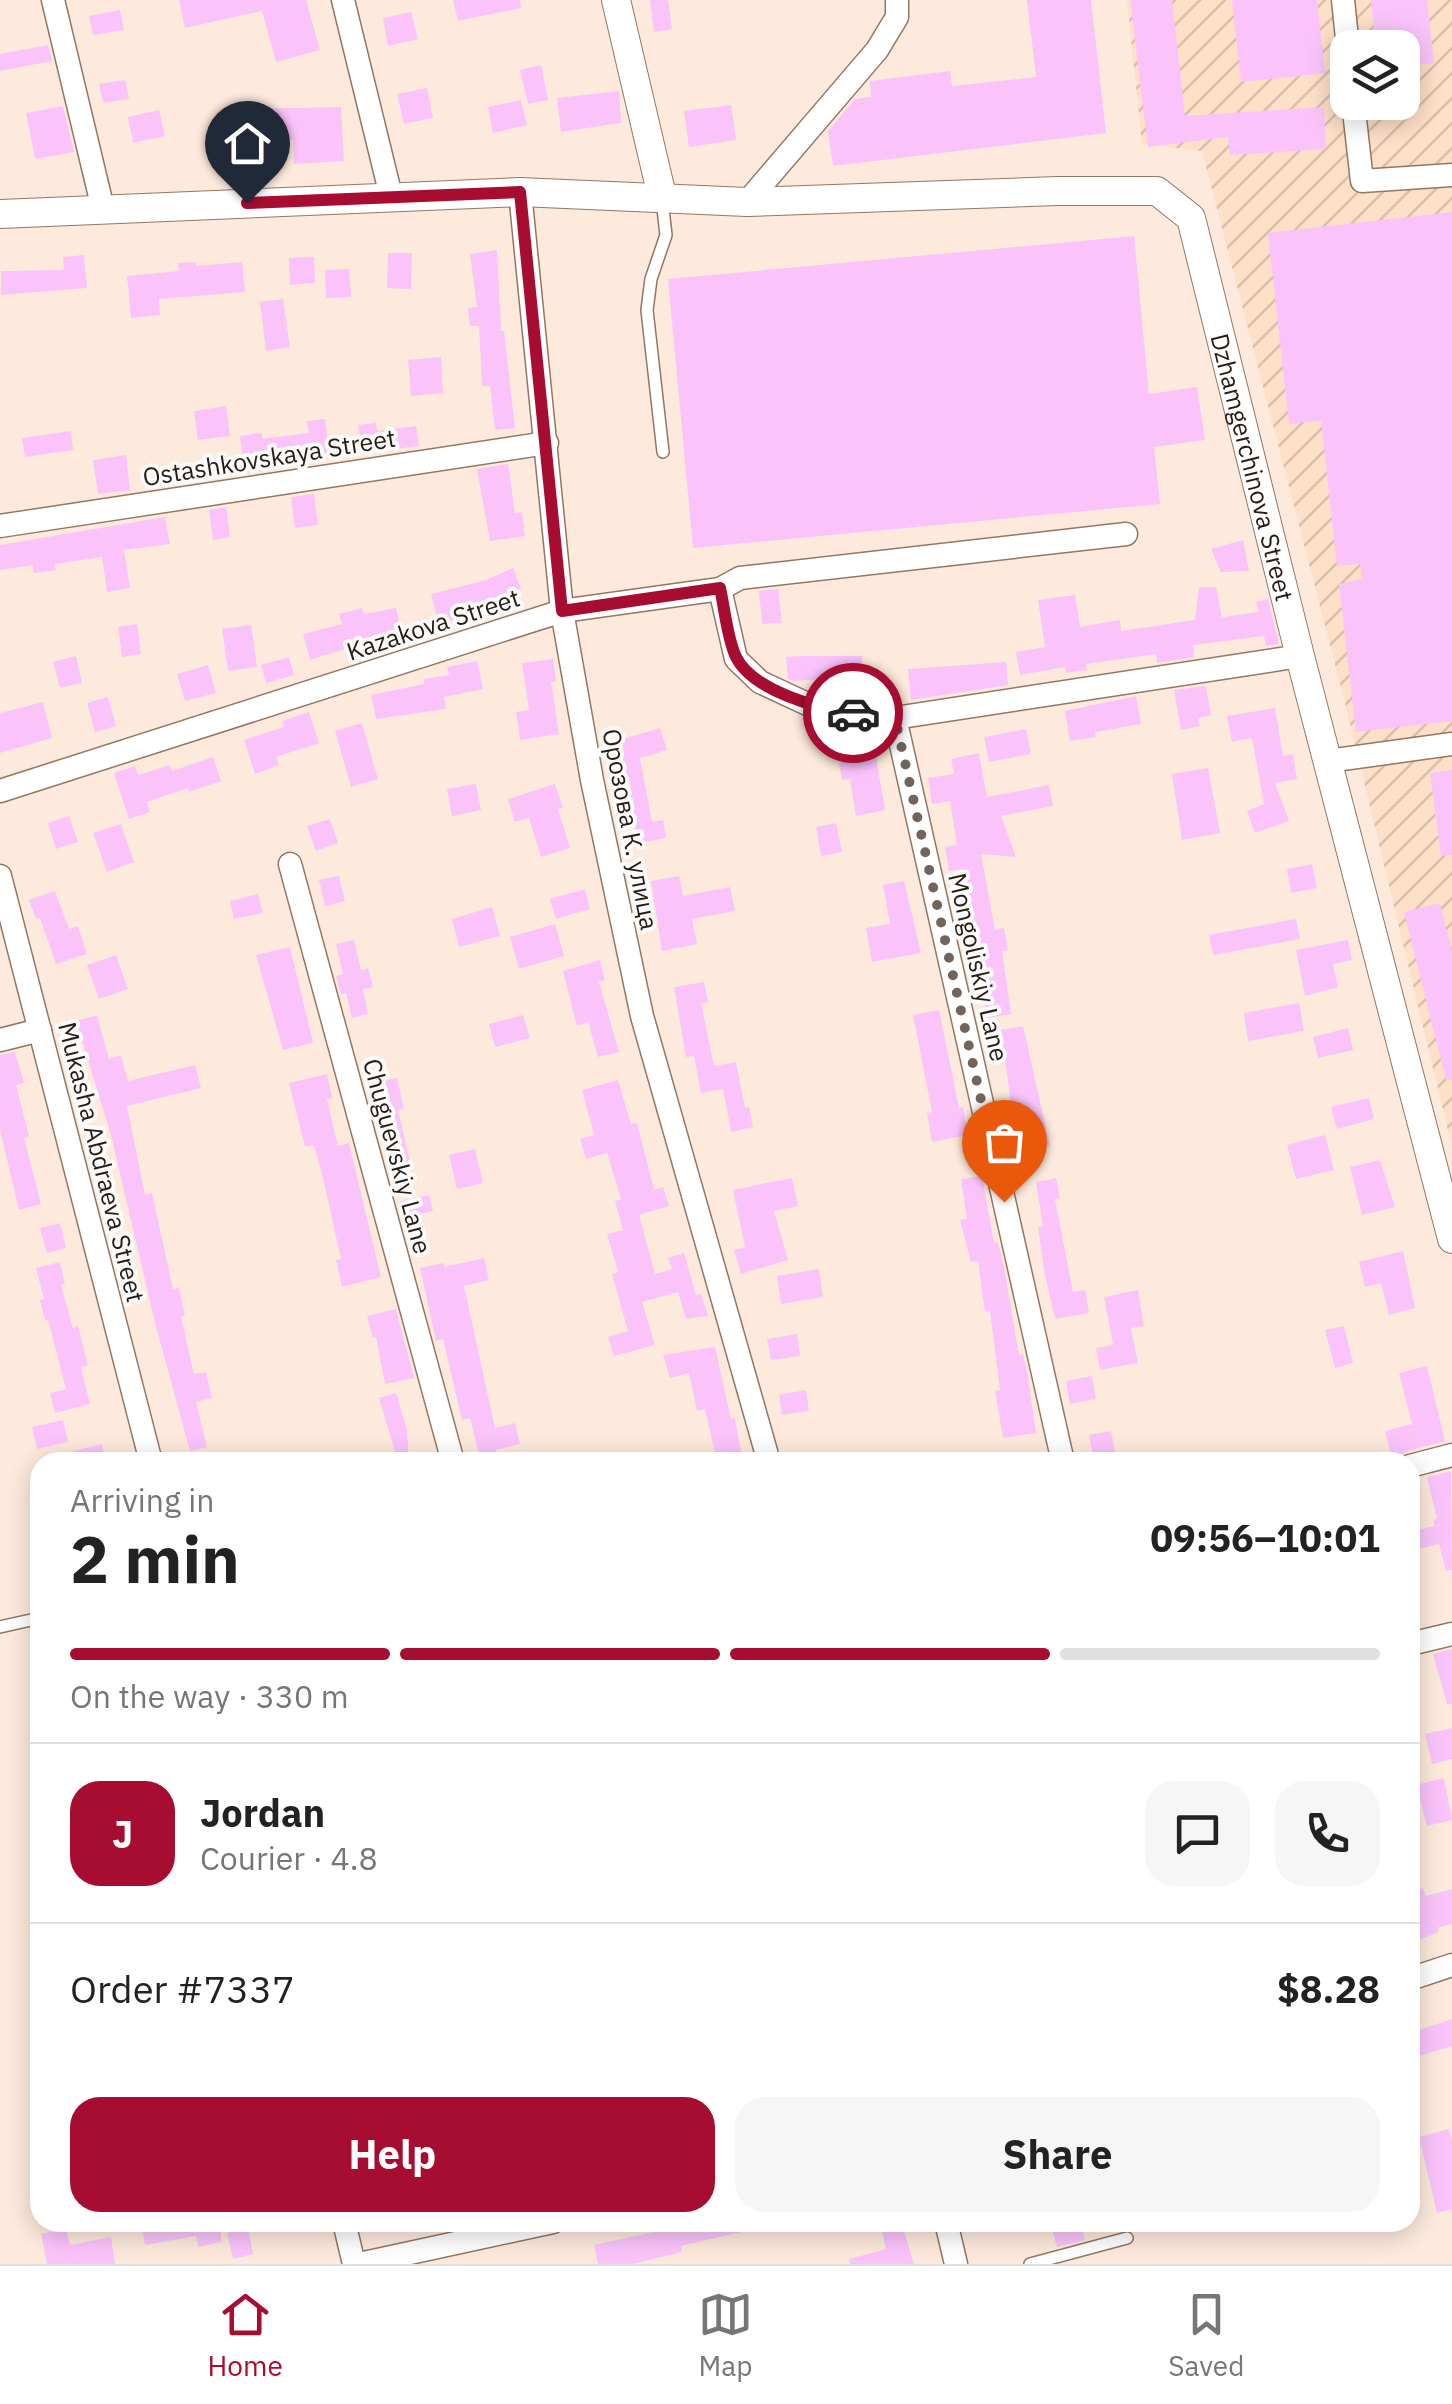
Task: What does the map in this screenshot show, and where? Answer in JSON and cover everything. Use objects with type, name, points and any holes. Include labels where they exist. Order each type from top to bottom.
[{"type":"street","points":[[53,0],[103,209]]},
{"type":"street","points":[[343,0],[391,196]]},
{"type":"street","points":[[616,0],[662,196]]},
{"type":"street","points":[[747,202],[878,50],[897,17],[897,0]]},
{"type":"street","points":[[1342,0],[1346,30]]},
{"type":"street","points":[[1355,120],[1362,181],[1452,176]]},
{"type":"street","name":"Dzhamgerchinova Street","points":[[0,214],[520,192],[747,202],[1157,191],[1191,218],[1452,1239]]},
{"type":"street","name":"Орозова К. улица","points":[[520,192],[562,611],[592,780],[642,1016],[766,1452]]},
{"type":"street","name":"Ostashkovskaya Street","points":[[0,526],[547,443]]},
{"type":"street","name":"Kazakova Street","points":[[0,791],[562,611],[720,588],[740,578],[1126,534]]},
{"type":"street","points":[[720,588],[736,659],[760,682],[818,709],[895,718],[1300,656]]},
{"type":"street","name":"Mongoliskiy Lane","points":[[895,718],[1062,1452]]},
{"type":"street","points":[[1328,761],[1452,744]]},
{"type":"street","name":"Chuguevskiy Lane","points":[[290,864],[450,1452]]},
{"type":"street","name":"Mukasha Abdraeva Street","points":[[0,876],[149,1452]]},
{"type":"street","points":[[0,1040],[40,1030]]},
{"type":"street","points":[[1420,1463],[1452,1455]]},
{"type":"street","points":[[1420,1642],[1452,1634]]},
{"type":"street","points":[[1420,1976],[1452,1965]]},
{"type":"street","points":[[347,2232],[357,2264],[507,2232]]},
{"type":"street","points":[[948,2232],[956,2264]]},
{"type":"lane","points":[[662,196],[666,235],[651,279],[647,310],[663,452]]},
{"type":"lane","points":[[0,1627],[30,1620]]},
{"type":"lane","points":[[1030,2264],[1127,2238]]},
{"type":"shaded area","points":[[1127,0],[1452,0],[1452,1147],[1344,699],[1202,151],[1142,144]]},
{"type":"building","points":[[179,0],[306,0],[320,50],[276,62],[262,11],[185,28]]},
{"type":"building","points":[[453,0],[520,0],[521,8],[458,21]]},
{"type":"building","points":[[650,0],[668,0],[672,29],[654,32]]},
{"type":"building","points":[[1027,0],[1091,0],[1106,133],[833,166],[828,131],[855,99],[871,97],[870,81],[950,71],[952,86],[1036,77]]},
{"type":"building","points":[[1130,0],[1172,0],[1185,116],[1324,107],[1326,149],[1230,155],[1228,137],[1148,147]]},
{"type":"building","points":[[1232,0],[1317,0],[1325,73],[1241,82]]},
{"type":"building","points":[[1371,0],[1427,0],[1434,63],[1420,65],[1420,30],[1374,30]]},
{"type":"building","points":[[120,10],[124,30],[93,35],[89,16]]},
{"type":"building","points":[[411,12],[418,39],[388,46],[383,18]]},
{"type":"building","points":[[48,45],[52,61],[0,71],[0,54]]},
{"type":"building","points":[[541,65],[548,100],[528,104],[520,70]]},
{"type":"building","points":[[125,80],[129,99],[103,103],[99,84]]},
{"type":"building","points":[[427,88],[433,118],[404,124],[397,94]]},
{"type":"building","points":[[619,91],[621,123],[561,132],[557,98]]},
{"type":"building","points":[[521,100],[527,125],[493,133],[488,107]]},
{"type":"building","points":[[731,105],[736,140],[689,147],[684,111]]},
{"type":"building","points":[[63,106],[74,152],[35,159],[26,113]]},
{"type":"building","points":[[341,107],[344,161],[294,164],[293,140],[242,138],[243,109]]},
{"type":"building","points":[[159,110],[165,136],[133,143],[128,117]]},
{"type":"building","points":[[1452,212],[1452,721],[1356,732],[1339,584],[1362,579],[1360,564],[1337,566],[1321,421],[1289,424],[1268,233]]},
{"type":"building","points":[[1134,236],[1149,394],[1197,387],[1205,440],[1154,447],[1160,504],[693,548],[668,279]]},
{"type":"building","points":[[497,250],[501,331],[515,428],[495,430],[490,386],[482,386],[479,326],[470,326],[468,308],[477,307],[470,254]]},
{"type":"building","points":[[388,253],[412,253],[411,289],[387,288]]},
{"type":"building","points":[[84,255],[87,288],[1,295],[1,271],[64,270],[63,257]]},
{"type":"building","points":[[314,257],[315,283],[290,285],[289,258]]},
{"type":"building","points":[[196,262],[196,266],[242,262],[245,292],[159,299],[160,315],[131,318],[127,276],[179,271],[178,263]]},
{"type":"building","points":[[349,269],[351,297],[326,298],[325,270]]},
{"type":"building","points":[[283,299],[290,347],[266,351],[260,302]]},
{"type":"building","points":[[441,357],[443,393],[411,396],[408,360]]},
{"type":"building","points":[[226,406],[230,436],[198,440],[194,411]]},
{"type":"building","points":[[325,419],[330,457],[245,473],[240,436],[262,433],[262,439],[309,433],[307,421]]},
{"type":"building","points":[[376,423],[377,431],[416,426],[419,446],[362,453],[358,425]]},
{"type":"building","points":[[71,431],[73,450],[25,457],[22,438]]},
{"type":"building","points":[[126,455],[130,490],[98,494],[93,460]]},
{"type":"building","points":[[508,464],[515,513],[522,512],[525,536],[490,541],[477,469]]},
{"type":"building","points":[[314,494],[318,525],[295,528],[291,497]]},
{"type":"building","points":[[226,507],[230,537],[213,540],[209,510]]},
{"type":"building","points":[[165,517],[170,544],[124,550],[130,588],[107,592],[102,557],[55,564],[56,570],[34,573],[33,565],[0,570],[0,545]]},
{"type":"building","points":[[1243,540],[1249,571],[1221,572],[1211,549]]},
{"type":"building","points":[[513,568],[521,589],[466,608],[468,616],[439,624],[431,594],[486,580]]},
{"type":"building","points":[[1199,587],[1216,587],[1222,617],[1259,612],[1256,602],[1268,599],[1279,644],[1266,646],[1264,636],[1193,645],[1194,657],[1157,663],[1156,654],[1086,664],[1087,670],[1066,673],[1065,667],[1020,675],[1016,652],[1045,647],[1038,600],[1075,595],[1080,627],[1120,620],[1121,631],[1195,620]]},
{"type":"building","points":[[778,589],[782,623],[762,624],[759,591]]},
{"type":"building","points":[[362,608],[364,614],[396,608],[401,630],[369,637],[370,641],[310,660],[303,634],[342,624],[339,614]]},
{"type":"building","points":[[137,624],[141,654],[122,657],[118,627]]},
{"type":"building","points":[[251,625],[257,667],[228,671],[222,629]]},
{"type":"building","points":[[76,656],[82,683],[60,688],[53,662]]},
{"type":"building","points":[[862,656],[863,693],[834,694],[834,678],[788,679],[786,657]]},
{"type":"building","points":[[289,657],[294,675],[266,683],[261,665]]},
{"type":"building","points":[[553,659],[556,682],[551,682],[559,734],[520,740],[516,712],[529,710],[522,663]]},
{"type":"building","points":[[477,661],[483,689],[444,697],[446,709],[376,719],[371,695],[424,684],[424,679],[449,675],[447,667]]},
{"type":"building","points":[[1006,662],[1008,685],[911,700],[908,669]]},
{"type":"building","points":[[208,665],[216,693],[185,701],[177,674]]},
{"type":"building","points":[[1206,686],[1211,715],[1198,718],[1200,726],[1181,730],[1174,690]]},
{"type":"building","points":[[1136,696],[1141,724],[1070,741],[1065,711]]},
{"type":"building","points":[[108,697],[116,726],[95,732],[87,703]]},
{"type":"building","points":[[43,702],[52,738],[0,753],[0,713]]},
{"type":"building","points":[[1275,708],[1283,756],[1293,754],[1297,779],[1275,783],[1289,821],[1255,833],[1247,811],[1264,804],[1252,738],[1232,742],[1227,716]]},
{"type":"building","points":[[309,712],[319,743],[276,757],[279,765],[255,774],[244,740],[284,727],[282,721]]},
{"type":"building","points":[[362,723],[378,779],[351,787],[335,731]]},
{"type":"building","points":[[660,728],[667,750],[640,758],[652,822],[663,820],[666,838],[639,843],[627,789],[631,788],[616,741]]},
{"type":"building","points":[[1026,729],[1031,754],[989,762],[984,737]]},
{"type":"building","points":[[979,753],[987,797],[1049,785],[1053,806],[1001,816],[1016,857],[981,854],[995,930],[1004,928],[1008,950],[1002,951],[1011,1014],[987,1018],[961,913],[972,911],[964,869],[949,871],[945,847],[957,845],[950,801],[932,804],[928,778],[954,774],[951,759]]},
{"type":"building","points":[[213,757],[221,781],[147,802],[150,812],[129,819],[114,773],[135,766],[138,775],[170,765],[172,771]]},
{"type":"building","points":[[876,757],[885,810],[856,816],[850,779],[842,780],[839,763]]},
{"type":"building","points":[[1208,768],[1220,833],[1182,840],[1172,774]]},
{"type":"building","points":[[1452,770],[1452,855],[1441,856],[1430,773]]},
{"type":"building","points":[[476,784],[481,810],[452,816],[447,789]]},
{"type":"building","points":[[555,784],[570,848],[541,857],[529,818],[515,822],[508,799]]},
{"type":"building","points":[[69,816],[78,842],[56,849],[48,823]]},
{"type":"building","points":[[330,819],[338,843],[316,851],[307,826]]},
{"type":"building","points":[[836,823],[842,852],[821,856],[816,827]]},
{"type":"building","points":[[121,824],[134,862],[107,872],[93,833]]},
{"type":"building","points":[[1312,864],[1317,888],[1291,893],[1287,869]]},
{"type":"building","points":[[339,876],[345,901],[325,906],[319,880]]},
{"type":"building","points":[[679,876],[683,896],[730,887],[735,911],[692,919],[697,944],[662,951],[651,881]]},
{"type":"building","points":[[904,881],[921,953],[872,962],[866,928],[890,924],[883,885]]},
{"type":"building","points":[[585,889],[590,909],[556,919],[550,899]]},
{"type":"building","points":[[55,891],[69,929],[78,926],[87,954],[56,964],[40,918],[36,919],[29,900]]},
{"type":"building","points":[[258,894],[263,913],[234,919],[230,901]]},
{"type":"building","points":[[1440,903],[1452,952],[1452,1080],[1446,1080],[1404,912]]},
{"type":"building","points":[[492,907],[500,936],[459,947],[452,919]]},
{"type":"building","points":[[1296,919],[1300,939],[1213,955],[1209,935]]},
{"type":"building","points":[[555,924],[564,956],[519,969],[510,937]]},
{"type":"building","points":[[354,940],[361,970],[368,968],[373,987],[363,989],[368,1014],[352,1018],[346,993],[341,994],[336,976],[343,974],[336,944]]},
{"type":"building","points":[[1348,940],[1352,960],[1333,964],[1338,987],[1305,996],[1296,950]]},
{"type":"building","points":[[290,947],[313,1043],[283,1050],[256,955]]},
{"type":"building","points":[[116,955],[128,989],[99,999],[87,965]]},
{"type":"building","points":[[600,960],[605,980],[599,982],[619,1052],[598,1057],[588,1022],[577,1026],[563,971]]},
{"type":"building","points":[[704,982],[708,1002],[701,1003],[714,1066],[736,1062],[753,1127],[731,1132],[723,1089],[701,1093],[694,1056],[686,1057],[674,987]]},
{"type":"building","points":[[1299,1003],[1304,1031],[1248,1041],[1244,1013]]},
{"type":"building","points":[[939,1010],[968,1135],[932,1142],[927,1113],[932,1112],[913,1015]]},
{"type":"building","points":[[97,1015],[109,1059],[121,1055],[128,1081],[195,1065],[201,1088],[127,1106],[145,1195],[152,1193],[173,1289],[179,1288],[185,1316],[181,1317],[194,1374],[206,1372],[212,1398],[196,1402],[207,1447],[190,1451],[111,1135],[76,1021]]},
{"type":"building","points":[[523,1015],[530,1038],[495,1047],[489,1024]]},
{"type":"building","points":[[1023,1026],[1050,1146],[1024,1150],[1017,1110],[1012,1111],[1001,1030]]},
{"type":"building","points":[[1348,1028],[1353,1050],[1318,1058],[1313,1037]]},
{"type":"building","points":[[15,1052],[24,1083],[16,1085],[29,1136],[24,1138],[41,1204],[19,1210],[0,1130],[0,1055]]},
{"type":"building","points":[[327,1074],[332,1098],[327,1099],[338,1146],[349,1143],[381,1277],[342,1287],[336,1260],[341,1259],[323,1178],[314,1145],[305,1147],[289,1083]]},
{"type":"building","points":[[397,1078],[404,1109],[398,1110],[410,1162],[391,1166],[370,1084]]},
{"type":"building","points":[[618,1080],[631,1124],[637,1123],[654,1190],[663,1187],[669,1206],[639,1215],[655,1274],[672,1269],[668,1258],[684,1253],[696,1295],[701,1294],[708,1316],[686,1319],[678,1292],[642,1302],[655,1345],[614,1356],[608,1337],[628,1331],[612,1274],[618,1272],[607,1234],[623,1230],[615,1201],[621,1199],[607,1153],[586,1159],[580,1139],[594,1135],[582,1090]]},
{"type":"building","points":[[1369,1098],[1374,1119],[1337,1129],[1331,1107]]},
{"type":"building","points":[[1325,1135],[1334,1170],[1296,1179],[1287,1145]]},
{"type":"building","points":[[475,1149],[483,1183],[457,1189],[449,1155]]},
{"type":"building","points":[[1380,1160],[1395,1207],[1362,1215],[1350,1167]]},
{"type":"building","points":[[982,1176],[994,1243],[998,1242],[1004,1267],[1019,1355],[1023,1354],[1028,1377],[1036,1433],[1003,1438],[995,1391],[1000,1390],[990,1311],[985,1312],[978,1261],[971,1262],[960,1220],[967,1219],[961,1179]]},
{"type":"building","points":[[792,1178],[798,1206],[774,1211],[788,1260],[741,1274],[734,1250],[745,1247],[733,1190]]},
{"type":"building","points":[[1056,1178],[1060,1198],[1055,1199],[1073,1292],[1085,1290],[1089,1313],[1055,1319],[1038,1227],[1043,1226],[1036,1182]]},
{"type":"building","points":[[429,1195],[433,1211],[404,1218],[400,1201]]},
{"type":"building","points":[[60,1223],[66,1248],[47,1253],[40,1228]]},
{"type":"building","points":[[1403,1251],[1415,1308],[1389,1315],[1381,1283],[1365,1287],[1359,1262]]},
{"type":"building","points":[[484,1258],[489,1280],[464,1286],[495,1428],[515,1423],[520,1444],[496,1452],[478,1452],[470,1418],[462,1420],[443,1339],[436,1341],[420,1268],[444,1263],[445,1267]]},
{"type":"building","points":[[60,1262],[65,1284],[61,1285],[88,1365],[81,1367],[90,1404],[55,1413],[50,1393],[66,1389],[40,1300],[44,1299],[36,1268]]},
{"type":"building","points":[[819,1269],[823,1297],[781,1304],[777,1276]]},
{"type":"building","points":[[1138,1290],[1144,1326],[1131,1328],[1138,1363],[1100,1370],[1096,1348],[1113,1345],[1104,1297]]},
{"type":"building","points":[[396,1309],[414,1378],[385,1384],[376,1337],[373,1338],[367,1316]]},
{"type":"building","points":[[1344,1326],[1353,1363],[1335,1368],[1325,1330]]},
{"type":"building","points":[[797,1334],[800,1356],[771,1360],[767,1339]]},
{"type":"building","points":[[715,1347],[741,1452],[715,1452],[705,1409],[697,1411],[689,1373],[670,1378],[663,1355]]},
{"type":"building","points":[[1427,1366],[1445,1441],[1390,1452],[1385,1431],[1412,1424],[1399,1373]]},
{"type":"building","points":[[1092,1376],[1096,1399],[1070,1404],[1066,1381]]},
{"type":"building","points":[[806,1390],[809,1411],[782,1415],[779,1395]]},
{"type":"building","points":[[396,1393],[407,1430],[408,1452],[395,1452],[379,1398]]},
{"type":"building","points":[[63,1420],[68,1442],[37,1449],[32,1427]]},
{"type":"building","points":[[1111,1431],[1115,1452],[1092,1452],[1089,1435]]},
{"type":"building","points":[[102,1444],[104,1452],[69,1452]]},
{"type":"building","points":[[1451,1471],[1452,1570],[1446,1571],[1439,1544],[1420,1549],[1420,1530],[1435,1526],[1433,1520],[1437,1519],[1427,1477]]},
{"type":"building","points":[[1452,1649],[1452,1704],[1447,1704],[1433,1654]]},
{"type":"building","points":[[1452,1728],[1452,1759],[1432,1764],[1425,1734]]},
{"type":"building","points":[[1444,1778],[1452,1820],[1427,1826],[1420,1784]]},
{"type":"building","points":[[1420,1889],[1426,1896],[1452,1889],[1452,1924],[1420,1939]]},
{"type":"building","points":[[1452,2019],[1452,2046],[1420,2056],[1420,2030]]},
{"type":"building","points":[[1449,2129],[1452,2209],[1437,2213],[1420,2137]]},
{"type":"building","points":[[67,2232],[70,2245],[111,2237],[115,2264],[47,2264],[41,2234]]},
{"type":"building","points":[[143,2232],[221,2232],[221,2242],[198,2247],[196,2236],[145,2245]]},
{"type":"building","points":[[249,2232],[253,2254],[233,2259],[227,2233]]},
{"type":"building","points":[[653,2232],[741,2232],[681,2246],[682,2252],[634,2264],[598,2264],[594,2245]]},
{"type":"building","points":[[882,2232],[904,2232],[914,2264],[850,2264],[849,2259],[886,2249]]},
{"type":"building","points":[[1053,2232],[1083,2232],[1085,2240],[1057,2247]]},
{"type":"way so far","points":[[853,713],[895,718],[1004,1202]]},
{"type":"route","points":[[247,203],[520,192],[562,611],[720,588],[736,659],[760,682],[818,709],[853,713]]}]
